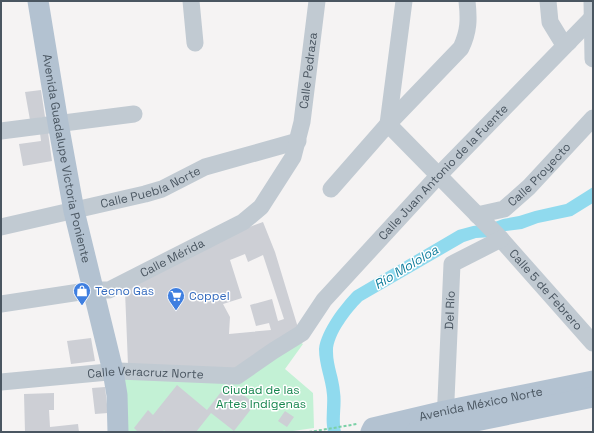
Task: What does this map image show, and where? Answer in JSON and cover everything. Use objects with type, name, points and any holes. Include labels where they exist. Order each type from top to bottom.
[{"type":"main road","name":"Avenida Guadalupe Victoria Poniente","points":[[38,1],[74,211],[113,371],[117,395],[118,432]]},
{"type":"main road","name":"Avenida México Norte","points":[[416,432],[593,381]]},
{"type":"main road","name":"Avenida México Norte","points":[[365,428],[446,424],[593,397]]},
{"type":"street","points":[[191,1],[195,43]]},
{"type":"street","name":"Calle Pedraza","points":[[298,141],[302,122],[317,1]]},
{"type":"street","points":[[388,124],[404,1]]},
{"type":"street","points":[[331,189],[388,124],[461,48],[467,34],[469,14],[467,1]]},
{"type":"street","points":[[548,1],[550,22],[562,40],[569,42]]},
{"type":"street","points":[[592,9],[593,59]]},
{"type":"street","name":"Calle Juan Antonio de la Fuente","points":[[302,333],[324,300],[438,176],[569,42],[592,9]]},
{"type":"street","points":[[1,131],[134,114]]},
{"type":"street","name":"Calle Proyecto","points":[[478,217],[504,209],[529,187],[593,118]]},
{"type":"street","name":"Calle 5 de Febrero","points":[[388,124],[500,238],[593,343]]},
{"type":"street","name":"Calle Puebla Norte","points":[[1,227],[145,194],[162,189],[205,167],[298,141]]},
{"type":"street","name":"Calle Mérida","points":[[1,304],[93,290],[109,290],[243,222],[261,207],[293,156],[298,141]]},
{"type":"street","name":"Del Río","points":[[446,424],[452,264],[500,238]]},
{"type":"street","name":"Calle Veracruz Norte","points":[[1,382],[113,371],[237,376],[302,333]]},
{"type":"path","points":[[309,432],[321,429],[365,428]]},
{"type":"green space","name":"Ciudad de las Artes Indigenas","points":[[288,334],[303,344],[285,369],[313,393],[314,428],[286,432],[126,432],[120,364],[128,365]]},
{"type":"water","name":"Río Mololoa","points":[[593,187],[593,203],[572,216],[538,223],[522,229],[506,231],[492,237],[476,238],[464,242],[362,301],[343,325],[334,346],[333,357],[339,387],[341,432],[328,432],[327,395],[319,349],[323,334],[343,303],[354,291],[458,230],[489,224],[503,219],[566,204]]},
{"type":"building","points":[[41,90],[45,117],[30,120],[25,92]]},
{"type":"building","points":[[48,132],[52,161],[23,166],[19,144],[41,141],[40,133]]},
{"type":"building","name":"Coppel","points":[[263,222],[275,252],[299,331],[236,371],[128,365],[125,291],[236,232]],"holes":[[[245,254],[248,262],[263,255],[284,319],[278,321],[272,299],[250,305],[256,326],[269,323],[271,330],[229,334],[230,317],[223,304],[242,298],[230,260]]]},
{"type":"building","points":[[91,338],[95,361],[71,364],[67,341]]},
{"type":"building","points":[[228,383],[255,404],[234,431],[211,413],[196,432],[166,432],[164,430],[163,432],[138,432],[134,428],[148,410],[153,415],[177,385],[207,410]]},
{"type":"building","points":[[105,387],[108,413],[95,414],[92,388]]},
{"type":"building","points":[[54,393],[54,410],[49,410],[50,427],[78,424],[79,432],[25,432],[24,394]]},
{"type":"building","points":[[285,411],[294,417],[287,427],[278,421]]},
{"type":"place","name":"Tecno Gas","points":[[82,306]]},
{"type":"place","name":"Coppel","points":[[176,311]]}]
